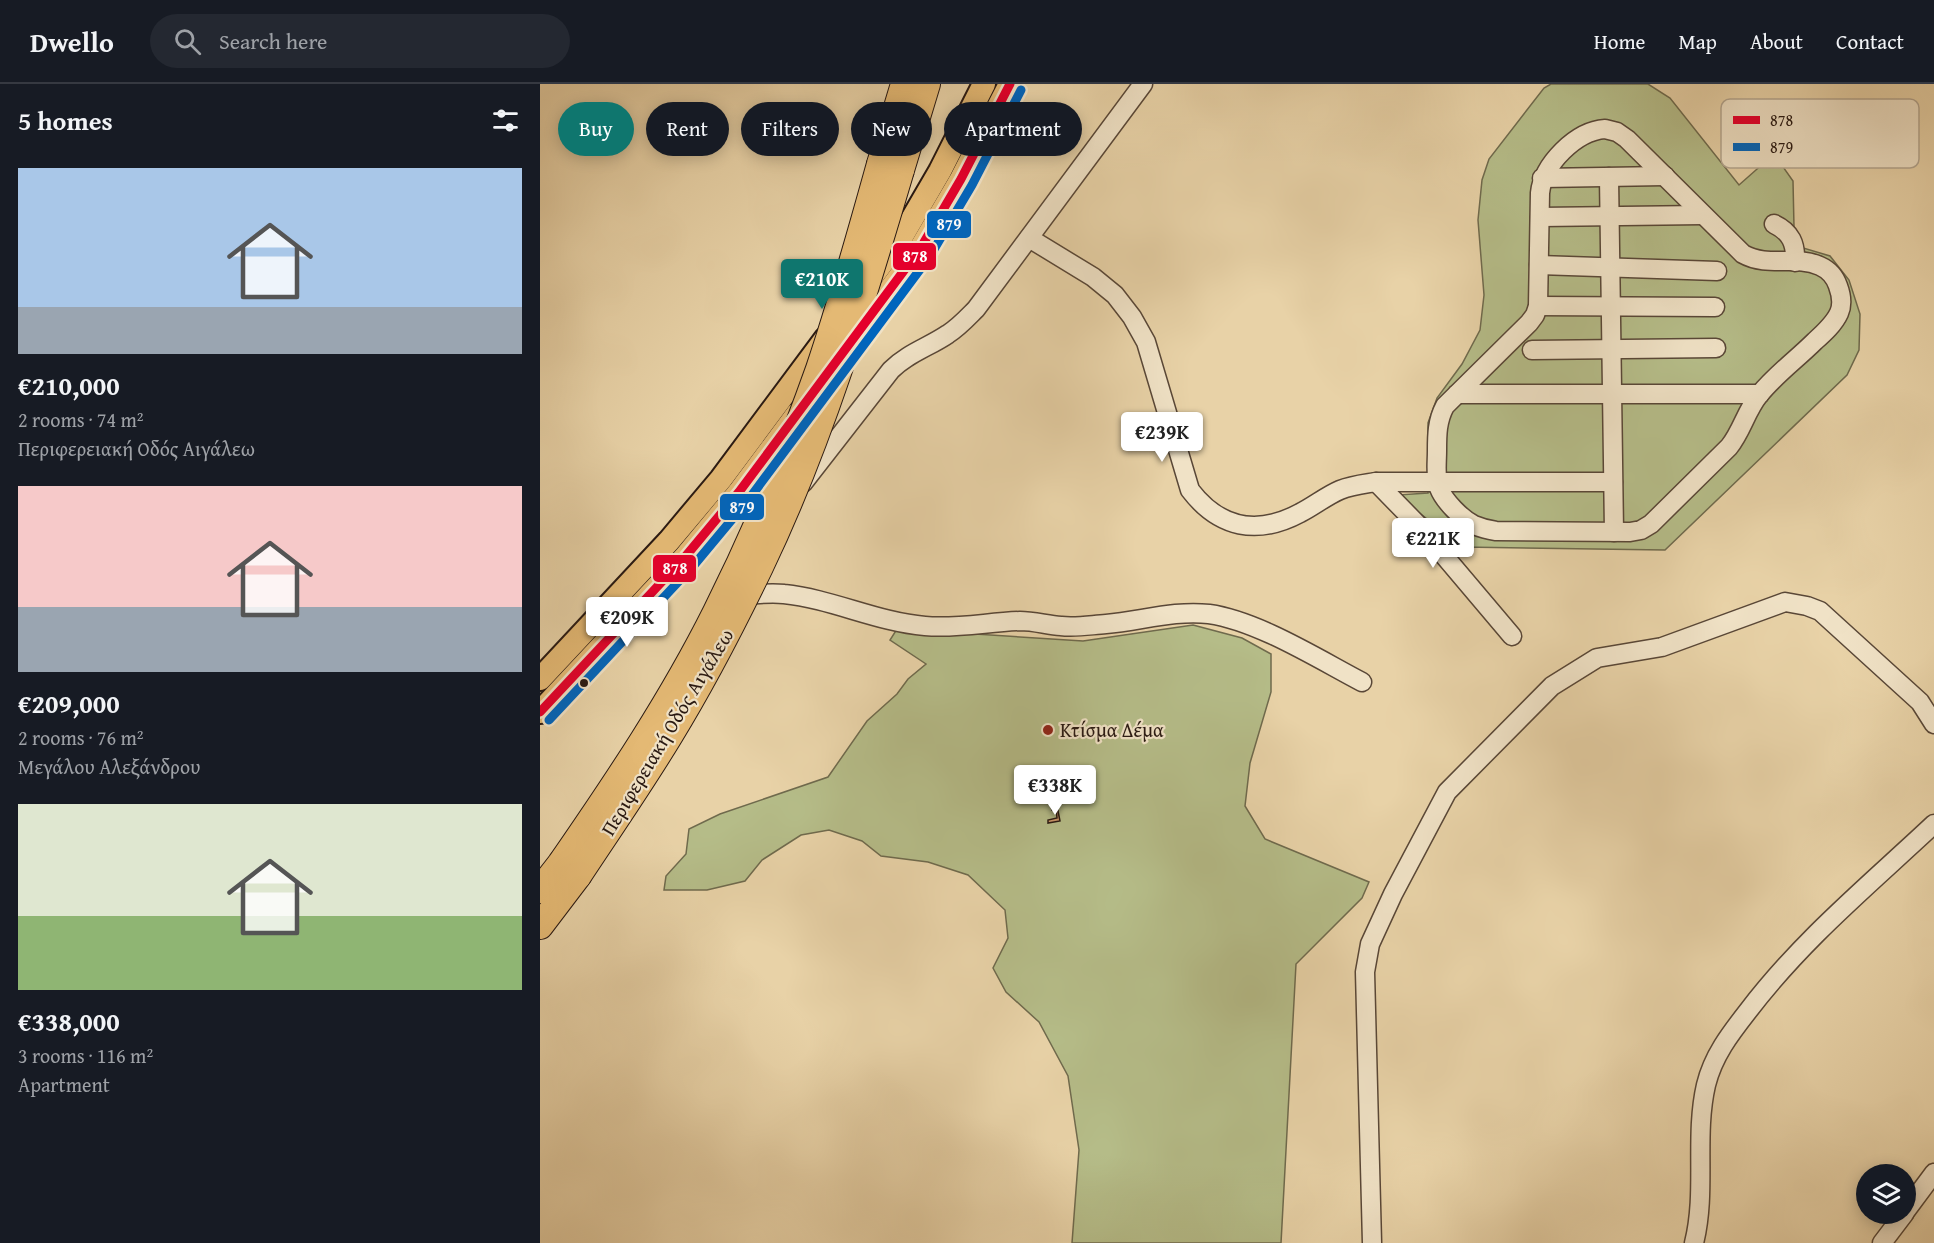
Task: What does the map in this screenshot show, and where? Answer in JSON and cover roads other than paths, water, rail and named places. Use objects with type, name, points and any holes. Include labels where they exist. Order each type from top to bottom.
[{"type":"highway","name":"Περιφερειακή Οδός Αιγάλεω","points":[[891,167],[904,84]]},
{"type":"highway","name":"Περιφερειακή Οδός Αιγάλεω","points":[[540,926],[617,783],[652,727],[716,613],[790,444],[891,167],[927,84]]},
{"type":"highway","name":"Περιφερειακή Οδός Αιγάλεω","points":[[540,890],[569,870]]},
{"type":"main road","points":[[540,679],[669,541],[721,479],[894,247],[940,171],[984,84]]},
{"type":"main road","points":[[540,712],[685,557],[753,474],[920,249],[961,179],[1010,84]]},
{"type":"street","points":[[1143,84],[976,309],[961,325],[907,356],[891,370],[716,596],[782,593],[925,626],[1020,621],[1083,626],[1181,612],[1210,614],[1240,621],[1264,631],[1362,682]]},
{"type":"street","points":[[1605,129],[1617,132],[1627,139],[1665,176],[1736,248],[1750,258],[1768,262],[1795,262],[1820,266],[1830,272],[1839,290],[1840,310],[1828,328],[1760,394],[1748,411],[1736,439],[1729,447],[1651,524],[1641,530],[1614,532],[1496,531],[1472,524],[1445,499],[1440,490],[1437,426],[1445,406],[1535,315],[1538,306],[1542,178],[1551,165],[1577,139],[1596,130],[1605,129]]},
{"type":"street","points":[[1542,178],[1665,176]]},
{"type":"street","points":[[1609,177],[1614,532]]},
{"type":"street","points":[[1540,217],[1703,215]]},
{"type":"street","points":[[1774,224],[1782,228],[1793,241],[1796,250],[1795,262]]},
{"type":"street","points":[[1029,238],[1093,277],[1115,295],[1132,317],[1146,342],[1190,490],[1199,502],[1215,514],[1235,524],[1252,527],[1267,525],[1300,514],[1339,490],[1376,482],[1613,482]]},
{"type":"street","points":[[1539,265],[1717,271]]},
{"type":"street","points":[[1538,306],[1715,307]]},
{"type":"street","points":[[1532,350],[1716,348]]},
{"type":"street","points":[[1457,394],[1760,394]]},
{"type":"street","points":[[1376,482],[1419,526],[1512,636]]},
{"type":"street","points":[[1372,1243],[1365,972],[1370,944],[1393,894],[1447,792],[1552,686],[1597,658],[1662,647],[1785,602],[1820,611],[1920,702],[1934,724]]},
{"type":"street","points":[[1694,1243],[1701,1197],[1702,1106],[1716,1056],[1768,984],[1792,958],[1839,910],[1934,825]]},
{"type":"street","points":[[1916,1198],[1934,1173]]},
{"type":"street","points":[[1882,1243],[1897,1224]]},
{"type":"place","name":"Κτίσμα Δέμα","points":[[1048,730]]}]
